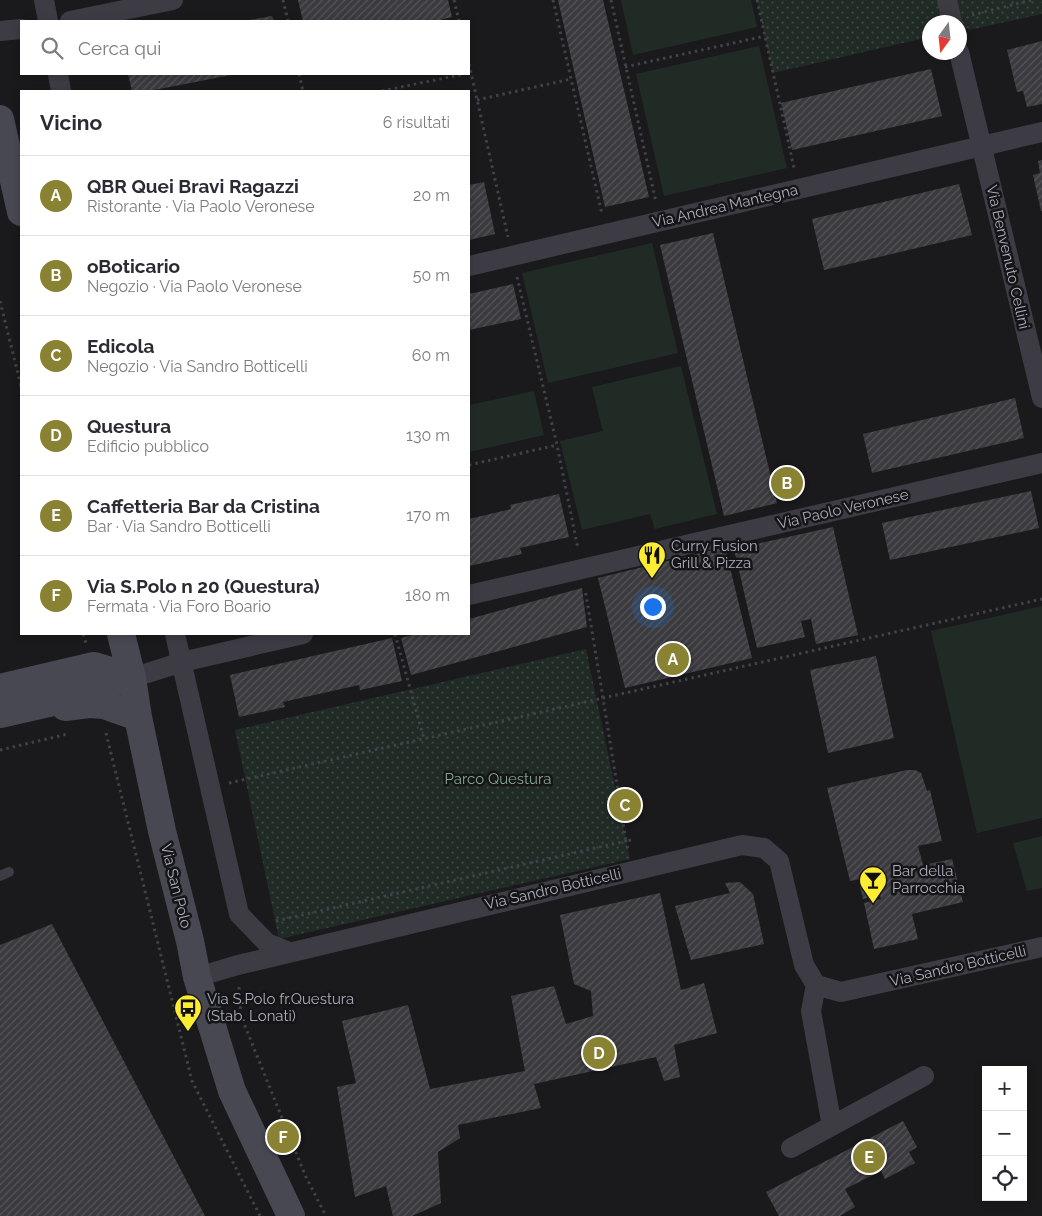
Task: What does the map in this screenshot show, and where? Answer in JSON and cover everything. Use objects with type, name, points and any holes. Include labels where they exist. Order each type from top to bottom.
[{"type":"main road","points":[[0,119],[20,208]]},
{"type":"main road","name":"Via San Polo","points":[[121,635],[132,678],[138,717],[162,831],[188,931],[197,977],[232,1091],[291,1216]]},
{"type":"main road","points":[[0,688],[94,666],[132,678]]},
{"type":"main road","points":[[0,714],[53,702],[62,696],[132,678]]},
{"type":"main road","points":[[53,702],[64,708],[89,704],[104,705],[138,717]]},
{"type":"street","points":[[44,0],[48,20]]},
{"type":"street","points":[[75,20],[173,0]]},
{"type":"street","points":[[947,0],[951,15]]},
{"type":"street","points":[[0,31],[20,29]]},
{"type":"street","name":"Via Benvenuto Cellini","points":[[961,60],[1042,398]]},
{"type":"street","points":[[58,75],[61,90]]},
{"type":"street","points":[[981,145],[1042,132]]},
{"type":"street","name":"Via Andrea Mantegna","points":[[470,266],[981,145]]},
{"type":"street","name":"Via Paolo Veronese","points":[[470,595],[1042,463]]},
{"type":"street","points":[[175,635],[239,914],[266,943],[289,952]]},
{"type":"street","points":[[132,678],[182,662],[299,635]]},
{"type":"street","name":"Via Sandro Botticelli","points":[[197,977],[289,952],[742,845],[764,848],[779,861],[804,965],[816,985],[842,992],[1042,947]]},
{"type":"street","points":[[816,985],[811,1011],[832,1126]]},
{"type":"street","points":[[791,1148],[924,1076]]},
{"type":"path","points":[[283,0],[288,20]]},
{"type":"path","points":[[454,0],[459,20]]},
{"type":"path","points":[[552,0],[606,234]]},
{"type":"path","points":[[610,0],[660,221]]},
{"type":"path","points":[[756,0],[799,188]]},
{"type":"path","points":[[967,17],[1032,0]]},
{"type":"path","points":[[625,67],[765,36]]},
{"type":"path","points":[[470,73],[512,256]]},
{"type":"path","points":[[299,75],[303,90]]},
{"type":"path","points":[[387,90],[459,75]]},
{"type":"path","points":[[477,100],[571,79]]},
{"type":"path","points":[[0,301],[20,382]]},
{"type":"path","points":[[470,465],[556,445]]},
{"type":"path","points":[[632,870],[603,698],[1042,599]]},
{"type":"path","points":[[395,635],[424,739]]},
{"type":"path","points":[[0,750],[77,732]]},
{"type":"path","points":[[270,922],[628,840]]},
{"type":"path","points":[[238,965],[240,1016],[304,1175],[326,1216]]},
{"type":"green space","points":[[621,0],[751,0],[757,27],[633,55]]},
{"type":"green space","points":[[757,0],[1042,0],[1042,14],[969,30],[967,28],[967,15],[922,15],[922,39],[773,73]]},
{"type":"green space","points":[[759,46],[787,168],[664,196],[636,74]]},
{"type":"green space","points":[[652,243],[678,353],[548,383],[522,273]]},
{"type":"green space","points":[[681,366],[717,514],[655,529],[650,514],[582,530],[560,441],[603,431],[592,387]]},
{"type":"green space","points":[[534,391],[544,435],[470,452],[470,405]]},
{"type":"green space","points":[[1042,606],[1042,818],[977,833],[931,631]]},
{"type":"green space","name":"Parco Questura","points":[[586,649],[630,859],[279,939],[235,730]]},
{"type":"green space","points":[[1042,836],[1042,888],[1027,891],[1013,843]]},
{"type":"building","points":[[298,0],[448,0],[452,17],[440,20],[303,20]]},
{"type":"building","points":[[558,0],[603,0],[649,197],[605,207]]},
{"type":"building","points":[[272,16],[274,20],[249,20]]},
{"type":"building","points":[[1042,41],[1042,104],[1027,107],[1023,91],[1017,92],[1007,50]]},
{"type":"building","points":[[931,69],[942,116],[792,150],[781,103]]},
{"type":"building","points":[[128,75],[231,75],[154,90],[132,90]]},
{"type":"building","points":[[1042,160],[1041,211],[1033,175],[1040,173],[1038,161]]},
{"type":"building","points":[[484,182],[495,234],[470,240],[470,185]]},
{"type":"building","points":[[959,184],[972,235],[824,270],[812,219]]},
{"type":"building","points":[[713,233],[777,503],[724,516],[660,245]]},
{"type":"building","points":[[513,284],[521,319],[470,330],[470,294]]},
{"type":"building","points":[[1015,398],[1024,438],[872,473],[863,434]]},
{"type":"building","points":[[1031,491],[1039,528],[890,560],[882,523]]},
{"type":"building","points":[[559,494],[569,537],[520,548],[522,554],[470,566],[470,519],[511,509],[510,505]]},
{"type":"building","points":[[833,527],[858,635],[816,644],[811,619],[801,621],[805,637],[757,648],[734,549]]},
{"type":"building","points":[[725,547],[752,658],[625,688],[598,578]]},
{"type":"building","points":[[582,588],[587,627],[411,675],[401,638],[412,635],[470,635],[470,619]]},
{"type":"building","points":[[392,638],[402,681],[360,690],[359,685],[283,702],[285,707],[239,717],[230,675]]},
{"type":"building","points":[[876,656],[894,738],[828,753],[810,670]]},
{"type":"building","points":[[907,770],[915,770],[921,773],[927,791],[930,790],[942,841],[918,846],[923,865],[952,859],[963,902],[912,914],[918,939],[874,949],[864,903],[881,899],[875,876],[850,881],[827,788]]},
{"type":"building","points":[[740,882],[753,894],[764,944],[691,960],[675,906],[730,893],[725,883]]},
{"type":"building","points":[[873,884],[876,896],[863,899],[860,887]]},
{"type":"building","points":[[660,893],[681,990],[704,983],[717,1033],[674,1045],[680,1077],[664,1081],[656,1057],[534,1084],[541,1108],[458,1125],[460,1138],[438,1152],[441,1203],[412,1216],[393,1216],[386,1186],[355,1197],[337,1087],[356,1083],[342,1021],[408,1005],[430,1089],[525,1071],[511,996],[554,986],[566,1024],[593,1016],[591,991],[574,984],[560,915]]},
{"type":"building","points":[[52,924],[205,1216],[0,1216],[0,945]]},
{"type":"building","points":[[903,1121],[917,1147],[909,1152],[915,1163],[885,1179],[881,1171],[845,1189],[855,1207],[840,1216],[779,1216],[766,1192]]},
{"type":"place","name":"oBoticario","points":[[787,483]]},
{"type":"place","name":"Curry Fusion Grill & Pizza","points":[[652,579]]},
{"type":"place","name":"QBR Quei Bravi Ragazzi","points":[[673,659]]},
{"type":"place","name":"Edicola","points":[[625,805]]},
{"type":"place","name":"Bar della Parrocchia","points":[[873,904]]},
{"type":"place","name":"Via S.Polo fr.Questura (Stab. Lonati)","points":[[188,1032]]},
{"type":"place","name":"Questura","points":[[599,1053]]},
{"type":"place","name":"Via S.Polo n 20 (Questura)","points":[[283,1137]]},
{"type":"place","name":"Caffetteria Bar da Cristina","points":[[869,1157]]}]
